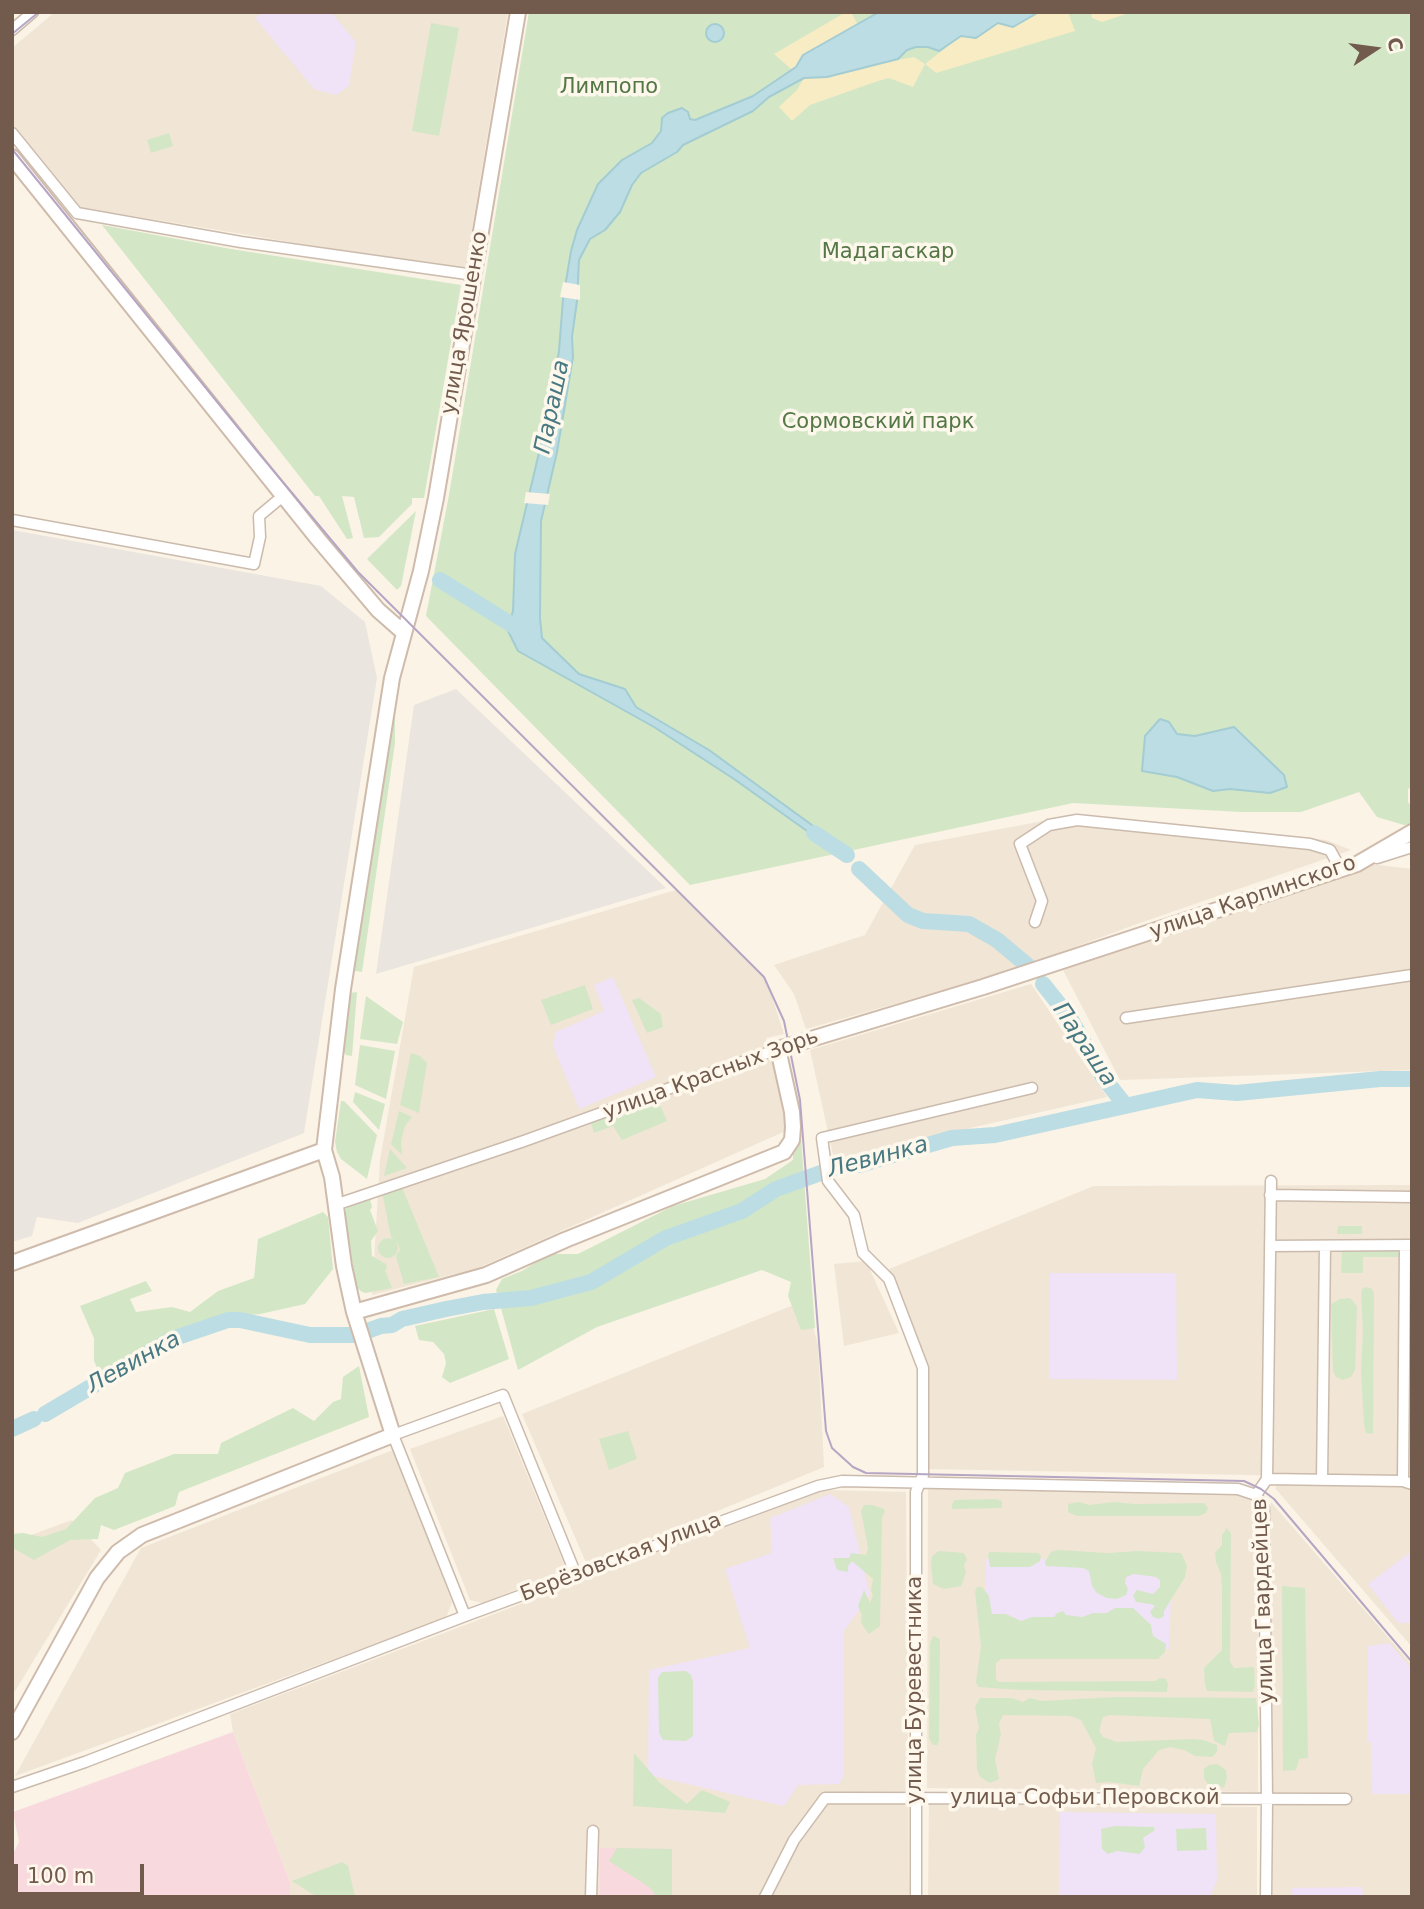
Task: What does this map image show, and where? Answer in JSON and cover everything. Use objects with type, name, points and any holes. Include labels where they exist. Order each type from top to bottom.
[{"type":"street","points":[[12,30],[33,12]]},
{"type":"street","name":"улица Ярошенко","points":[[324,1150],[343,989],[392,678],[428,538],[518,12]]},
{"type":"street","points":[[12,133],[77,213],[241,242],[474,275]]},
{"type":"street","points":[[12,157],[283,496],[378,610],[403,632]]},
{"type":"street","points":[[64,223],[77,213]]},
{"type":"street","points":[[12,520],[254,564],[260,537],[259,516],[283,496]]},
{"type":"street","points":[[1035,922],[1042,901],[1020,844],[1049,825],[1077,820],[1310,844],[1330,850],[1341,870]]},
{"type":"street","name":"улица Карпинского","points":[[1089,953],[1341,870],[1357,864],[1412,832]]},
{"type":"street","points":[[1357,864],[1412,847]]},
{"type":"street","name":"улица Красных Зорь","points":[[335,1205],[524,1141],[778,1049],[1089,953]]},
{"type":"street","points":[[1126,1017],[1412,975]]},
{"type":"street","points":[[354,1312],[486,1275],[565,1240],[784,1152],[792,1140],[793,1127],[778,1049]]},
{"type":"street","name":"улица Буревестника","points":[[916,1897],[916,1492],[923,1475],[923,1368],[888,1279],[863,1252],[854,1215],[828,1181],[822,1138],[1032,1088]]},
{"type":"street","points":[[12,1263],[324,1150],[332,1177],[344,1266],[354,1312],[393,1435],[465,1616]]},
{"type":"street","name":"улица Гвардейцев","points":[[1266,1897],[1268,1800],[1265,1516],[1261,1500],[1256,1495],[1267,1479],[1270,1181]]},
{"type":"street","points":[[1270,1195],[1412,1197]]},
{"type":"street","points":[[1267,1479],[1407,1483],[1408,1245],[1270,1246]]},
{"type":"street","points":[[1322,1480],[1325,1246]]},
{"type":"street","points":[[12,1732],[97,1578],[118,1552],[142,1535],[393,1435],[503,1395],[576,1575]]},
{"type":"street","name":"Берёзовская улица","points":[[12,1787],[85,1762],[465,1616],[818,1486],[842,1481],[1238,1489],[1256,1495]]},
{"type":"street","name":"улица Софьи Перовской","points":[[765,1897],[794,1840],[825,1798],[1346,1799]]},
{"type":"street","points":[[591,1897],[593,1831]]},
{"type":"shaded area","points":[[55,12],[508,12],[465,271],[79,207],[12,125],[12,48]]},
{"type":"shaded area","points":[[262,12],[331,12],[356,42],[349,86],[336,95],[314,89],[255,18]]},
{"type":"shaded area","points":[[12,530],[321,586],[365,622],[377,678],[304,1133],[78,1223],[37,1217],[32,1236],[12,1242]]},
{"type":"shaded area","points":[[456,689],[666,888],[376,974],[414,705]]},
{"type":"shaded area","points":[[1075,815],[1326,840],[1351,850],[1011,971],[806,1029],[794,994],[774,965],[865,935],[915,845]]},
{"type":"shaded area","points":[[1370,864],[1412,869],[1412,1070],[1120,1080],[1062,968],[1292,893]]},
{"type":"shaded area","points":[[676,890],[766,979],[784,1034],[766,1038],[790,1129],[478,1268],[372,1295],[380,1160],[414,967]]},
{"type":"shaded area","points":[[613,977],[656,1077],[579,1109],[553,1046],[556,1032],[604,1011],[594,985]]},
{"type":"shaded area","points":[[1031,984],[1107,1097],[834,1159],[810,1050]]},
{"type":"shaded area","points":[[1412,1185],[1412,1478],[927,1469],[925,1366],[889,1269],[1094,1186]]},
{"type":"shaded area","points":[[866,1261],[899,1333],[844,1346],[834,1264]]},
{"type":"shaded area","points":[[1050,1273],[1176,1273],[1177,1380],[1049,1379]]},
{"type":"shaded area","points":[[806,1300],[818,1345],[824,1467],[587,1565],[522,1414]]},
{"type":"shaded area","points":[[503,1416],[566,1569],[483,1603],[470,1600],[410,1449]]},
{"type":"shaded area","points":[[393,1450],[452,1602],[446,1618],[15,1776],[141,1548]]},
{"type":"shaded area","points":[[1280,1483],[1412,1486],[1412,1647],[1275,1488]]},
{"type":"shaded area","points":[[928,1488],[1237,1493],[1253,1501],[1258,1516],[1258,1792],[927,1788]]},
{"type":"shaded area","points":[[822,1490],[906,1492],[909,1897],[290,1897],[290,1882],[233,1732],[230,1714]]},
{"type":"shaded area","points":[[830,1494],[849,1507],[870,1595],[844,1631],[844,1775],[839,1784],[798,1785],[784,1806],[648,1775],[649,1670],[750,1648],[725,1569],[772,1553],[770,1518]]},
{"type":"shaded area","points":[[1271,1502],[1412,1665],[1412,1897],[1272,1897]]},
{"type":"shaded area","points":[[72,1520],[101,1550],[12,1696],[12,1542]]},
{"type":"shaded area","points":[[1412,1551],[1412,1623],[1398,1623],[1368,1584]]},
{"type":"shaded area","points":[[986,1559],[1086,1559],[1172,1569],[1169,1649],[988,1651]]},
{"type":"shaded area","points":[[1389,1643],[1412,1669],[1412,1794],[1372,1794],[1371,1742],[1367,1742],[1368,1646]]},
{"type":"shaded area","points":[[233,1732],[290,1882],[290,1897],[12,1897],[12,1856],[19,1842],[13,1812]]},
{"type":"shaded area","points":[[929,1804],[1257,1807],[1257,1897],[928,1897]]},
{"type":"shaded area","points":[[1060,1812],[1216,1814],[1217,1881],[1210,1897],[1059,1897]]},
{"type":"shaded area","points":[[600,1848],[672,1849],[672,1897],[600,1897]]},
{"type":"shaded area","points":[[1361,1887],[1365,1897],[1292,1897],[1292,1888]]},
{"type":"green space","name":"Сормовский парк","points":[[529,12],[1412,12],[1412,786],[1408,789],[1408,802],[1412,807],[1412,824],[1404,825],[1377,817],[1359,792],[1301,812],[1242,812],[1073,803],[690,885],[426,616],[449,495]]},
{"type":"green space","points":[[431,23],[459,28],[439,136],[412,131]]},
{"type":"green space","points":[[169,133],[173,146],[151,153],[147,140]]},
{"type":"green space","points":[[102,225],[231,249],[461,285],[424,498],[412,498],[412,504],[379,537],[364,538],[354,497],[342,496],[353,538],[347,539],[319,496],[315,496]]},
{"type":"green space","points":[[416,511],[401,586],[397,590],[367,559]]},
{"type":"green space","points":[[395,702],[395,743],[362,972],[350,970]]},
{"type":"green space","points":[[585,985],[593,1009],[551,1025],[541,1000]]},
{"type":"green space","points":[[357,992],[352,1056],[346,1055],[343,1050],[347,997],[350,993]]},
{"type":"green space","points":[[366,996],[403,1022],[397,1044],[360,1039]]},
{"type":"green space","points":[[639,998],[661,1014],[663,1027],[647,1033],[632,1000]]},
{"type":"green space","points":[[360,1045],[395,1051],[386,1099],[355,1085]]},
{"type":"green space","points":[[411,1053],[420,1056],[427,1063],[419,1113],[400,1105]]},
{"type":"green space","points":[[355,1092],[385,1104],[379,1130],[353,1102]]},
{"type":"green space","points":[[657,1098],[667,1121],[622,1140],[613,1126],[594,1133],[591,1123]]},
{"type":"green space","points":[[341,1101],[377,1135],[367,1179],[341,1159],[337,1152],[335,1142]]},
{"type":"green space","points":[[399,1111],[412,1117],[405,1126],[401,1142],[402,1155],[391,1144]]},
{"type":"green space","points":[[801,1138],[815,1328],[801,1330],[788,1296],[791,1282],[762,1270],[597,1327],[518,1370],[496,1290],[502,1279],[522,1271],[549,1254],[578,1254],[673,1206],[765,1179],[793,1160],[793,1147]]},
{"type":"green space","points":[[390,1149],[407,1168],[384,1176]]},
{"type":"green space","points":[[401,1185],[439,1277],[404,1284],[396,1256],[400,1250],[391,1237],[382,1192]]},
{"type":"green space","points":[[370,1199],[370,1210],[378,1231],[371,1241],[372,1256],[386,1264],[385,1270],[392,1288],[366,1293],[356,1287],[345,1212],[346,1208]]},
{"type":"green space","points":[[323,1212],[328,1217],[333,1269],[305,1304],[260,1314],[227,1317],[169,1335],[101,1376],[94,1361],[94,1338],[80,1306],[146,1281],[152,1291],[130,1299],[136,1312],[172,1307],[190,1312],[218,1291],[254,1278],[258,1239]]},
{"type":"green space","points":[[1338,1226],[1362,1226],[1362,1234],[1337,1234]]},
{"type":"green space","points":[[388,1238],[395,1241],[398,1248],[395,1255],[388,1258],[381,1255],[378,1248],[381,1241]]},
{"type":"green space","points":[[1342,1250],[1399,1250],[1399,1257],[1363,1257],[1363,1273],[1341,1273]]},
{"type":"green space","points":[[1412,1282],[1412,1457],[1408,1454],[1407,1293]]},
{"type":"green space","points":[[1362,1289],[1372,1289],[1374,1294],[1373,1433],[1370,1434],[1366,1433],[1364,1425],[1361,1371],[1361,1294]]},
{"type":"green space","points":[[1350,1298],[1357,1306],[1355,1370],[1351,1377],[1343,1380],[1336,1377],[1333,1371],[1331,1304]]},
{"type":"green space","points":[[494,1309],[509,1359],[450,1383],[442,1377],[446,1363],[444,1354],[433,1342],[419,1340],[415,1326]]},
{"type":"green space","points":[[359,1366],[369,1417],[179,1492],[175,1506],[114,1530],[101,1525],[98,1539],[70,1540],[34,1560],[13,1548],[12,1534],[42,1537],[66,1529],[95,1498],[118,1488],[125,1473],[174,1454],[218,1454],[221,1443],[293,1408],[314,1421],[333,1402],[341,1399],[343,1377]]},
{"type":"green space","points":[[628,1431],[637,1459],[609,1470],[599,1439]]},
{"type":"green space","points":[[955,1500],[1002,1501],[1002,1508],[952,1509]]},
{"type":"green space","points":[[1079,1502],[1089,1505],[1114,1502],[1204,1503],[1208,1508],[1206,1513],[1199,1516],[1077,1516],[1068,1512],[1068,1504]]},
{"type":"green space","points":[[864,1505],[872,1505],[885,1511],[882,1518],[880,1626],[869,1634],[861,1623],[862,1615],[858,1606],[864,1590],[870,1603],[873,1579],[852,1561],[848,1572],[837,1570],[833,1558],[849,1558],[851,1553],[866,1555],[868,1548],[861,1511]]},
{"type":"green space","points":[[1227,1528],[1231,1534],[1230,1662],[1234,1668],[1254,1667],[1253,1692],[1207,1691],[1205,1684],[1204,1668],[1222,1650],[1222,1587],[1215,1553],[1222,1545],[1222,1535]]},
{"type":"green space","points":[[939,1551],[964,1553],[967,1560],[964,1565],[966,1573],[961,1586],[944,1589],[933,1584],[932,1556]]},
{"type":"green space","points":[[990,1552],[1038,1553],[1041,1556],[1040,1561],[1030,1567],[990,1567]]},
{"type":"green space","points":[[1051,1552],[1181,1553],[1187,1566],[1185,1577],[1164,1611],[1164,1616],[1159,1619],[1153,1617],[1150,1612],[1155,1606],[1136,1602],[1133,1595],[1137,1590],[1153,1594],[1160,1587],[1160,1580],[1156,1577],[1134,1574],[1126,1577],[1126,1595],[1117,1599],[1107,1598],[1097,1593],[1092,1586],[1089,1571],[1083,1568],[1046,1566],[1045,1562]]},
{"type":"green space","points":[[1282,1586],[1305,1588],[1308,1758],[1299,1759],[1296,1770],[1283,1771]]},
{"type":"green space","points":[[977,1587],[982,1587],[989,1596],[992,1614],[1006,1614],[1021,1621],[1032,1617],[1054,1617],[1063,1611],[1066,1615],[1082,1617],[1093,1613],[1107,1613],[1115,1608],[1133,1608],[1151,1625],[1153,1636],[1166,1644],[1165,1652],[1158,1659],[1001,1659],[996,1663],[996,1679],[999,1682],[1155,1681],[1160,1678],[1166,1679],[1167,1692],[978,1687],[976,1682],[981,1646],[975,1592]]},
{"type":"green space","points":[[933,1636],[940,1639],[937,1745],[933,1745],[929,1738],[930,1643]]},
{"type":"green space","points":[[686,1671],[693,1682],[693,1736],[686,1741],[663,1740],[659,1733],[658,1678],[662,1672]]},
{"type":"green space","points":[[1115,1697],[1256,1698],[1259,1725],[1257,1732],[1229,1733],[1225,1746],[1214,1741],[1210,1719],[1110,1715],[1103,1717],[1099,1731],[1103,1737],[1117,1742],[1192,1739],[1217,1745],[1217,1752],[1212,1757],[1195,1756],[1170,1747],[1159,1750],[1143,1769],[1139,1786],[1096,1783],[1092,1764],[1096,1748],[1081,1720],[1070,1716],[1003,1715],[999,1724],[1001,1734],[995,1759],[999,1779],[990,1783],[980,1777],[977,1769],[976,1735],[979,1728],[975,1707],[980,1698],[1012,1698],[1023,1702],[1030,1698],[1042,1701]]},
{"type":"green space","points":[[634,1753],[659,1782],[687,1804],[702,1790],[730,1802],[725,1813],[633,1806]]},
{"type":"green space","points":[[1217,1764],[1226,1770],[1224,1788],[1209,1786],[1204,1778],[1204,1769]]},
{"type":"green space","points":[[1115,1826],[1154,1827],[1155,1830],[1143,1838],[1145,1847],[1140,1854],[1117,1851],[1108,1854],[1102,1849],[1101,1829]]},
{"type":"green space","points":[[1206,1828],[1207,1850],[1177,1851],[1176,1829]]},
{"type":"green space","points":[[617,1848],[672,1849],[672,1897],[657,1897],[649,1887],[609,1861]]},
{"type":"green space","points":[[342,1862],[348,1866],[355,1897],[317,1897],[292,1881]]},
{"type":"sand","points":[[846,12],[851,12],[858,25],[803,55],[796,67],[791,69],[774,54]]},
{"type":"sand","points":[[1039,12],[1068,12],[1075,31],[936,73],[925,64],[961,36],[976,38],[998,23],[1032,17]]},
{"type":"sand","points":[[1091,12],[1142,12],[1102,22],[1092,18]]},
{"type":"sand","points":[[914,57],[925,64],[913,87],[889,78],[810,105],[792,121],[779,107],[797,90],[804,78],[827,77]]},
{"type":"water","points":[[879,12],[1039,12],[1013,27],[998,23],[976,38],[961,36],[939,51],[916,47],[907,50],[898,59],[827,77],[804,78],[769,97],[753,111],[683,145],[677,152],[641,173],[632,185],[620,212],[605,230],[590,239],[579,260],[572,337],[573,357],[557,452],[541,521],[542,638],[579,674],[625,689],[636,707],[709,750],[838,844],[828,846],[734,779],[654,727],[518,651],[507,629],[513,611],[515,554],[547,419],[559,351],[563,299],[571,251],[577,230],[598,184],[622,160],[652,143],[661,131],[662,118],[668,113],[682,108],[688,112],[690,119],[695,120],[753,96],[796,67],[803,55]]},
{"type":"water","points":[[715,24],[721,27],[724,33],[721,39],[715,42],[709,39],[706,33],[709,27]]},
{"type":"water","points":[[1160,719],[1169,722],[1177,734],[1195,736],[1234,727],[1284,775],[1287,787],[1270,793],[1230,789],[1213,791],[1177,777],[1142,771],[1145,736]]},
{"type":"pier","points":[[563,282],[580,285],[580,300],[560,297]]},
{"type":"pier","points":[[526,492],[550,494],[548,505],[524,503]]},
{"type":"waterway","points":[[440,580],[525,633]]},
{"type":"waterway","name":"Параша","points":[[814,833],[847,855]]},
{"type":"waterway","name":"Параша","points":[[859,869],[908,915],[923,921],[969,924],[997,940],[1027,965]]},
{"type":"waterway","name":"Параша","points":[[1043,984],[1070,1018],[1103,1077],[1125,1105]]},
{"type":"waterway","name":"Левинка","points":[[370,1330],[446,1309],[483,1302],[531,1298],[591,1282],[666,1238],[742,1211],[776,1189],[843,1165],[859,1165],[952,1138],[995,1135],[1197,1090],[1237,1093],[1380,1079],[1412,1079]]},
{"type":"waterway","name":"Левинка","points":[[45,1414],[172,1339],[228,1320],[240,1320],[310,1335],[353,1335]]},
{"type":"waterway","name":"Левинка","points":[[12,1429],[34,1419]]},
{"type":"tram line","points":[[12,34],[39,12]]},
{"type":"tram line","points":[[12,149],[358,572],[764,977],[784,1021],[800,1100],[826,1431],[832,1448],[853,1467],[866,1473],[1244,1481],[1274,1499],[1412,1662]]},
{"type":"park label","name":"Лимпопо","points":[[609,88]]},
{"type":"park label","name":"Мадагаскар","points":[[888,253]]}]
